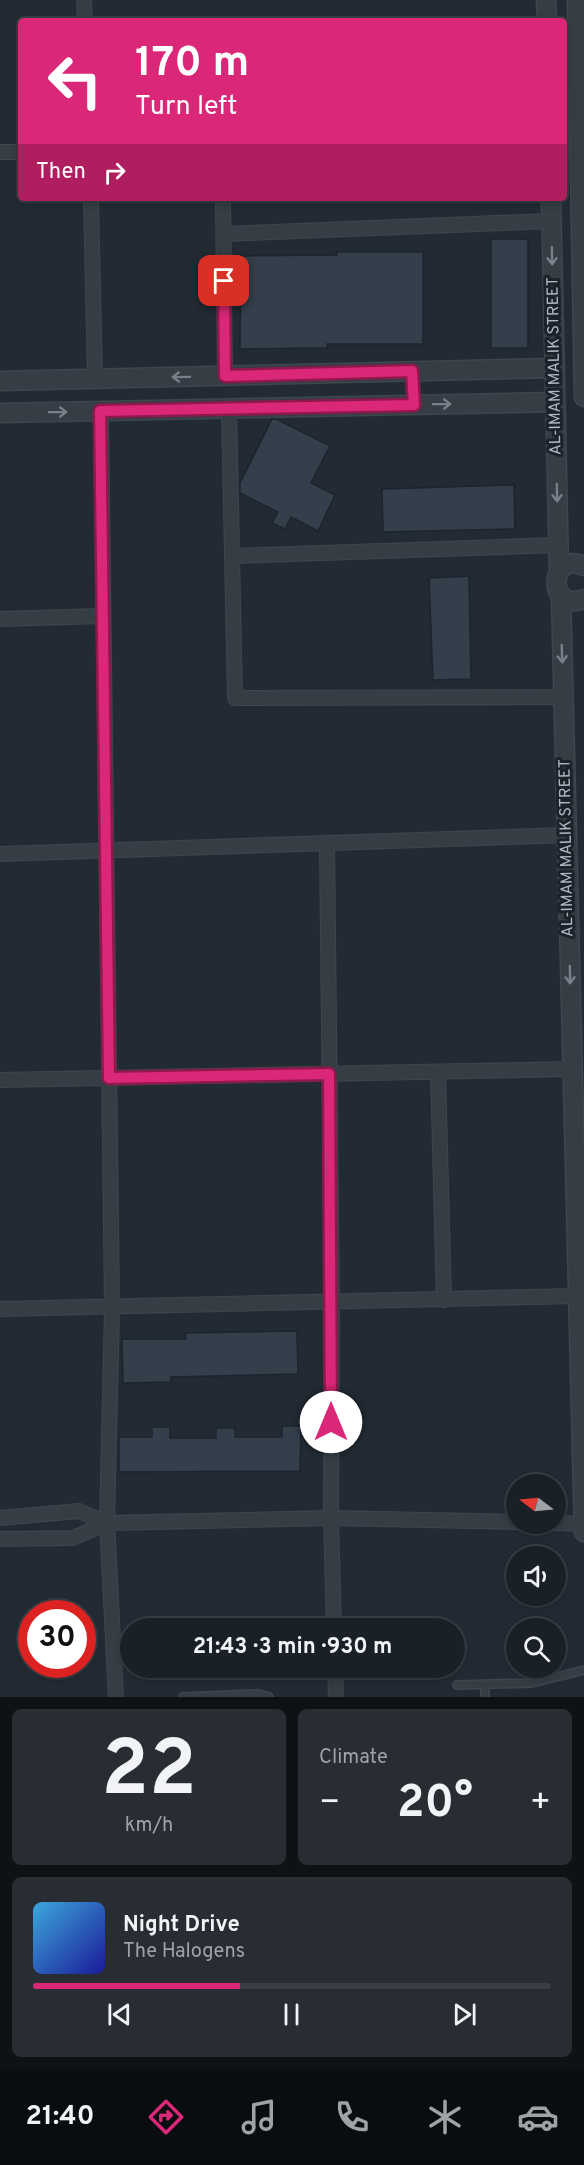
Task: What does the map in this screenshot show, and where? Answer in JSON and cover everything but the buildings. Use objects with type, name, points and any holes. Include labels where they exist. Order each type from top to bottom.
[{"type":"street","points":[[84,0],[85,18]]},
{"type":"street","points":[[546,0],[547,18]]},
{"type":"street","name":"AL-IMAM MALIK STREET","points":[[577,0],[581,56],[584,397]]},
{"type":"street","points":[[0,152],[18,152]]},
{"type":"street","points":[[91,201],[95,379]]},
{"type":"street","points":[[223,201],[225,376]]},
{"type":"street","name":"AL-IMAM MALIK STREET","points":[[551,201],[559,571],[556,583],[561,595],[573,1069],[580,1184],[578,1296],[584,1532]]},
{"type":"street","points":[[223,234],[551,221]]},
{"type":"street","points":[[0,381],[555,368]]},
{"type":"street","points":[[412,371],[414,405]]},
{"type":"street","points":[[0,413],[555,402]]},
{"type":"street","points":[[230,409],[235,698],[563,697]]},
{"type":"street","points":[[100,411],[112,1308],[107,1523],[116,1697]]},
{"type":"street","points":[[232,556],[558,545]]},
{"type":"street","points":[[559,571],[570,564],[584,566]]},
{"type":"street","points":[[561,595],[572,601],[584,600]]},
{"type":"street","points":[[0,620],[103,616]]},
{"type":"street","points":[[0,854],[567,835]]},
{"type":"street","points":[[327,843],[332,1303],[331,1518],[334,1618]]},
{"type":"street","points":[[0,1080],[573,1069]]},
{"type":"street","points":[[438,1072],[444,1300]]},
{"type":"street","points":[[0,1309],[578,1296]]},
{"type":"street","points":[[0,1518],[79,1511],[107,1523]]},
{"type":"street","points":[[0,1539],[73,1538],[107,1523],[331,1518],[506,1522]]},
{"type":"street","points":[[566,1523],[584,1524]]},
{"type":"street","points":[[335,1678],[336,1697]]},
{"type":"lane","points":[[457,1685],[532,1683],[584,1670]]},
{"type":"lane","points":[[485,1685],[485,1697]]},
{"type":"lane","points":[[183,1697],[259,1694],[269,1697]]},
{"type":"route","points":[[224,281],[225,376],[412,371],[414,405],[100,411],[109,1078],[329,1074],[331,1422]]}]
